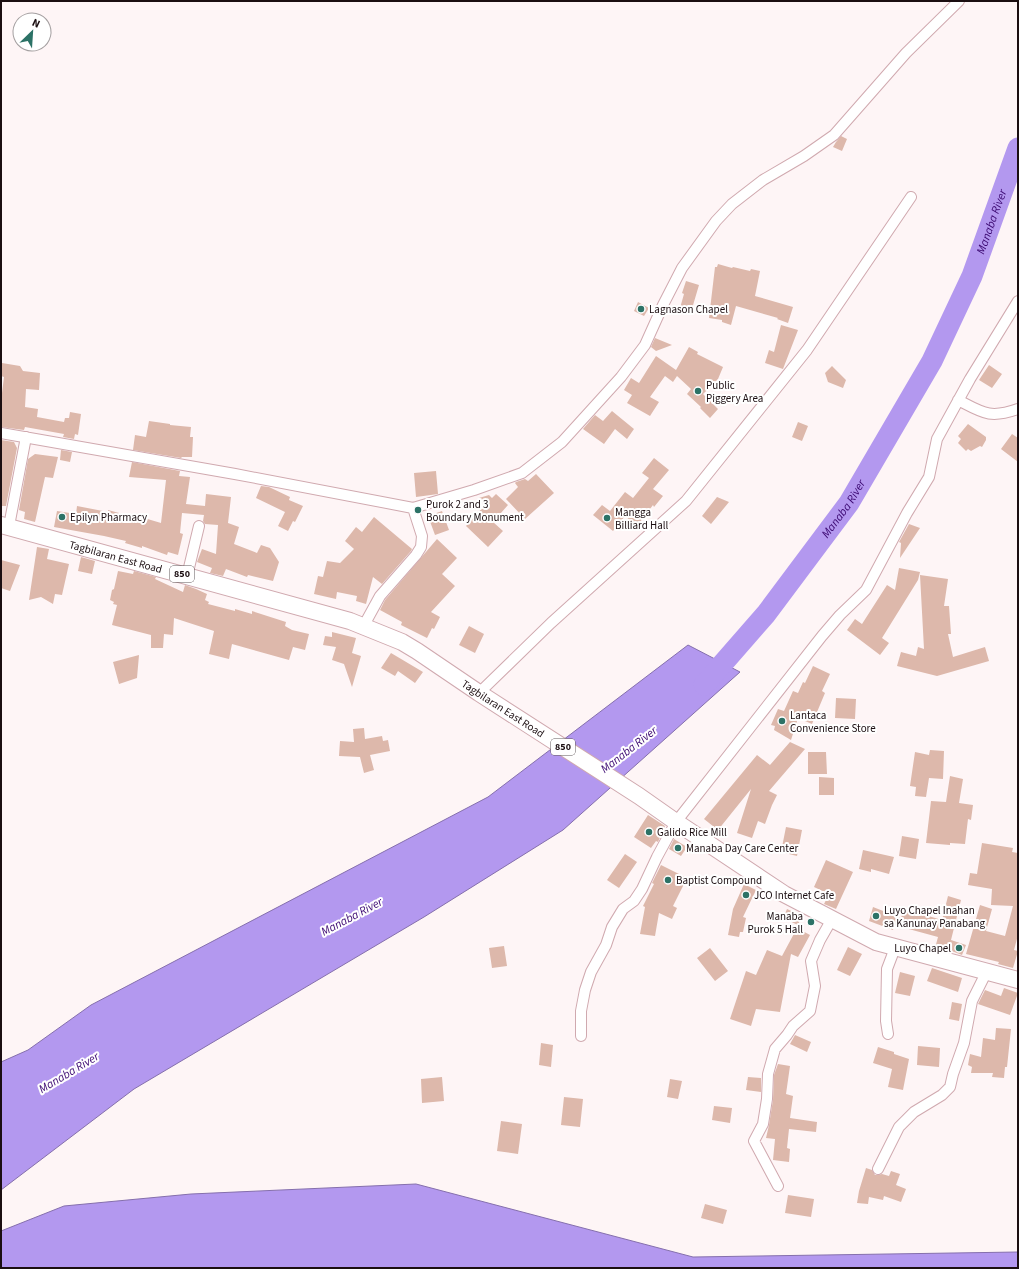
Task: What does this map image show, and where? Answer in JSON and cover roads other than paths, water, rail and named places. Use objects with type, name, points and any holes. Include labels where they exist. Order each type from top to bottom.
[{"type":"main road","name":"Tagbilaran East Road","points":[[5,525],[350,621],[402,642],[639,796],[784,894],[876,942],[1018,980]]},
{"type":"street","points":[[1,433],[235,474],[413,508],[474,490],[522,473],[562,442],[616,382],[645,345],[682,268],[716,221],[732,204],[764,180],[834,136],[906,53],[959,1]]},
{"type":"street","points":[[483,696],[567,609],[686,501],[807,350],[911,197]]},
{"type":"street","points":[[581,1036],[581,1011],[591,972],[606,945],[612,927],[623,909],[634,901],[642,889],[676,822],[822,636],[840,615],[866,590],[907,513],[929,477],[937,439],[970,379],[1018,301]]},
{"type":"street","points":[[958,400],[984,413],[994,415],[1006,413],[1018,408]]},
{"type":"street","points":[[5,525],[26,437]]},
{"type":"street","points":[[363,627],[380,596],[416,555],[421,547],[422,536],[413,508]]},
{"type":"street","points":[[187,576],[200,526]]},
{"type":"street","points":[[778,1186],[754,1140],[763,1124],[767,1099],[768,1074],[775,1049],[788,1035],[793,1026],[810,1011],[815,986],[811,961],[820,940],[832,919]]},
{"type":"street","points":[[888,1034],[886,1021],[887,968],[895,948]]},
{"type":"street","points":[[878,1169],[899,1127],[914,1112],[942,1095],[950,1087],[964,1043],[972,1001],[987,971]]},
{"type":"water","points":[[688,645],[740,672],[563,830],[424,917],[134,1089],[1,1190],[1,1062],[28,1050],[91,1005],[488,797]]},
{"type":"water","points":[[416,1184],[693,1257],[1018,1252],[1018,1268],[1,1268],[1,1231],[64,1206],[191,1194]]},
{"type":"waterway","name":"Manaba River","points":[[704,685],[766,614],[849,503],[932,361],[972,276],[1018,148]]},
{"type":"place","name":"Lagnason Chapel","points":[[641,309]]},
{"type":"place","name":"Public Piggery Area","points":[[698,391]]},
{"type":"place","name":"Purok 2 and 3 Boundary Monument","points":[[418,510]]},
{"type":"place","name":"Epilyn Pharmacy","points":[[62,517]]},
{"type":"place","name":"Mangga Billiard Hall","points":[[607,518]]},
{"type":"place","name":"Lantaca Convenience Store","points":[[782,721]]},
{"type":"place","name":"Galido Rice Mill","points":[[649,832]]},
{"type":"place","name":"Manaba Day Care Center","points":[[678,848]]},
{"type":"place","name":"Baptist Compound","points":[[668,880]]},
{"type":"place","name":"JCO Internet Cafe","points":[[746,895]]},
{"type":"place","name":"Luyo Chapel Inahan sa Kanunay Panabang","points":[[876,916]]},
{"type":"place","name":"Manaba Purok 5 Hall","points":[[811,922]]},
{"type":"place","name":"Luyo Chapel","points":[[959,948]]}]
